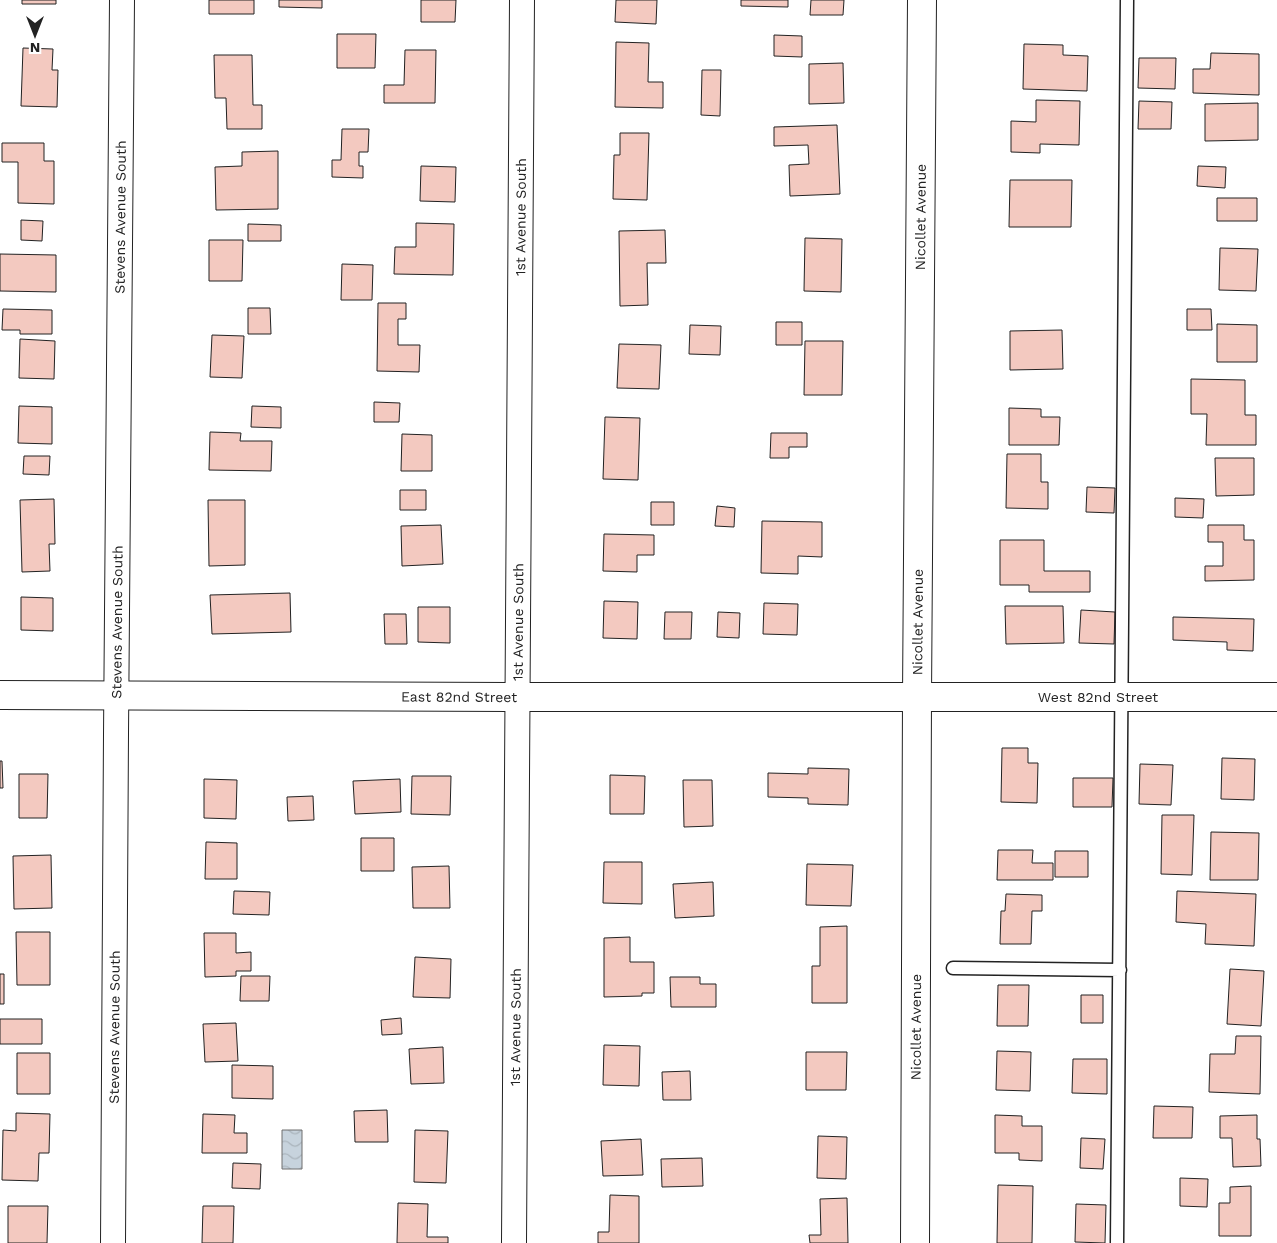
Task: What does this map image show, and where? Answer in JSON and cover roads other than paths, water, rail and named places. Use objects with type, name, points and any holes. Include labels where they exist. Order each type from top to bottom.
[{"type":"street","name":"Stevens Avenue South","points":[[113,1243],[122,0]]},
{"type":"street","name":"1st Avenue South","points":[[514,1243],[516,697],[522,0]]},
{"type":"street","name":"Nicollet Avenue","points":[[915,1243],[922,0]]},
{"type":"street","name":"East 82nd Street","points":[[0,695],[917,697]]},
{"type":"street","name":"West 82nd Street","points":[[917,697],[1277,697]]},
{"type":"lane","points":[[1118,1243],[1127,0]]},
{"type":"lane","points":[[953,968],[1120,970]]},
{"type":"water","points":[[282,1130],[302,1130],[302,1169],[282,1169]]}]
